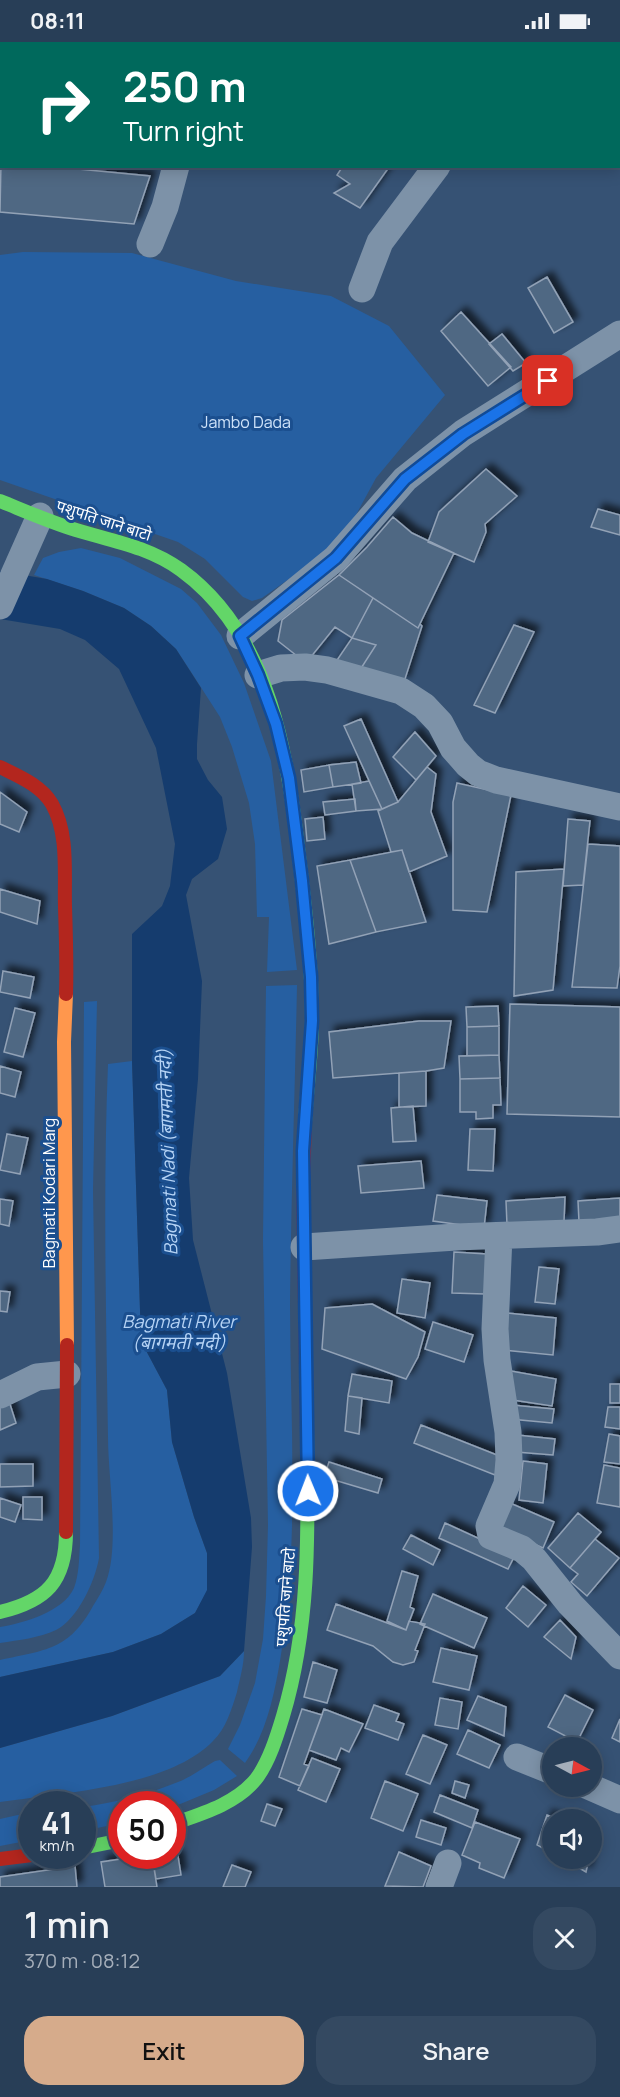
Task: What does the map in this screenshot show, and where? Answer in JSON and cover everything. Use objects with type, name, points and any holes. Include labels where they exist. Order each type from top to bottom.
[{"type":"main road","name":"पशुपति जाने बाटो","points":[[0,501],[77,530],[143,548],[175,566],[198,583],[222,609],[240,636],[258,675],[276,724],[289,778],[302,881],[311,977],[312,1021],[303,1151],[308,1514],[305,1587],[300,1636],[290,1690],[274,1743],[256,1780],[228,1801],[186,1818]]},
{"type":"main road","name":"Bagmati Kodari Marg","points":[[0,767],[39,790],[51,803],[58,819],[62,840],[68,996],[64,1042],[66,1538],[56,1581],[35,1601],[0,1612]]},
{"type":"main road","points":[[0,1858],[18,1856]]},
{"type":"street","points":[[150,244],[165,207],[175,168]]},
{"type":"street","points":[[362,289],[380,242],[436,168]]},
{"type":"street","points":[[240,636],[336,558],[405,479],[463,434],[620,334]]},
{"type":"street","points":[[0,606],[40,516]]},
{"type":"street","points":[[258,675],[281,668],[305,667],[327,670],[401,691],[424,706],[440,723],[453,748],[478,773],[496,780],[620,807]]},
{"type":"street","points":[[304,1247],[597,1232],[620,1228]]},
{"type":"street","points":[[499,1236],[495,1329],[497,1360],[508,1432],[509,1460],[507,1484],[489,1526],[491,1536],[522,1549],[534,1559],[570,1604],[620,1656]]},
{"type":"street","points":[[0,1395],[37,1377],[67,1374]]},
{"type":"street","points":[[517,1757],[542,1767]]},
{"type":"street","points":[[602,1792],[620,1800]]},
{"type":"green space","name":"Jambo Dada","points":[[23,252],[132,253],[236,281],[331,296],[389,326],[445,395],[376,478],[351,524],[316,560],[262,598],[252,601],[243,597],[205,559],[178,542],[0,480],[0,255]]},
{"type":"green space","points":[[81,548],[120,558],[181,589],[197,603],[221,635],[244,683],[271,761],[297,970],[267,972],[269,917],[257,917],[255,844],[249,803],[220,717],[176,649],[151,626],[124,608],[83,591],[34,575],[43,558]]},
{"type":"green space","points":[[297,985],[290,1303],[293,1482],[290,1572],[280,1661],[272,1701],[264,1727],[245,1763],[228,1749],[240,1725],[255,1683],[263,1639],[266,1596],[268,1525],[263,1240],[266,986]]},
{"type":"green space","points":[[97,1001],[93,1190],[99,1558],[94,1577],[84,1598],[64,1625],[43,1635],[0,1643],[0,1627],[42,1615],[61,1604],[74,1588],[78,1572],[84,1002]]},
{"type":"green space","points":[[132,1061],[141,1341],[167,1390],[172,1442],[207,1553],[208,1590],[195,1613],[161,1634],[113,1652],[0,1677],[0,1660],[31,1654],[55,1646],[75,1632],[102,1591],[110,1567],[113,1531],[108,1453],[105,1250],[108,1064]]},
{"type":"green space","points":[[244,1651],[237,1692],[225,1724],[218,1736],[194,1756],[170,1769],[113,1785],[83,1791],[18,1791],[18,1800],[0,1802],[0,1748],[112,1716],[220,1676]]},
{"type":"green space","points":[[220,1760],[237,1776],[214,1790],[186,1802],[186,1791],[151,1791],[183,1780]]},
{"type":"green space","points":[[108,1802],[108,1826],[96,1828],[96,1804]]},
{"type":"green space","points":[[18,1815],[18,1843],[0,1846],[0,1819]]},
{"type":"water","name":"Bagmati River (बागमती नदी)","points":[[0,571],[47,579],[124,608],[151,626],[176,649],[201,688],[197,759],[208,780],[222,797],[227,829],[218,859],[192,879],[186,895],[202,981],[198,1079],[189,1178],[193,1240],[227,1373],[251,1518],[252,1547],[244,1651],[220,1676],[112,1716],[0,1748],[0,1677],[113,1652],[161,1634],[195,1613],[207,1590],[207,1553],[172,1442],[167,1390],[141,1341],[132,1061],[132,934],[162,906],[170,886],[175,844],[156,748],[119,669],[85,640],[60,629],[0,619]]},
{"type":"building","points":[[1,168],[68,168],[150,176],[134,224],[0,212]]},
{"type":"building","points":[[342,168],[383,168],[387,170],[360,208],[334,193],[350,184],[337,175]]},
{"type":"building","points":[[547,277],[573,322],[554,333],[528,288]]},
{"type":"building","points":[[461,312],[511,367],[488,386],[441,331]]},
{"type":"building","points":[[502,334],[526,363],[513,371],[489,344]]},
{"type":"building","points":[[486,469],[517,496],[485,524],[486,532],[474,562],[428,542],[439,512]]},
{"type":"building","points":[[598,509],[620,515],[620,535],[591,527]]},
{"type":"building","points":[[393,517],[412,533],[454,553],[418,628],[339,575]]},
{"type":"building","points":[[339,575],[373,598],[352,638],[335,627],[306,663],[278,641],[282,620]]},
{"type":"building","points":[[373,598],[418,628],[420,624],[422,626],[404,682],[358,673],[376,645],[352,638]]},
{"type":"building","points":[[514,625],[534,632],[495,713],[474,705]]},
{"type":"building","points":[[352,638],[376,645],[358,673],[333,666]]},
{"type":"building","points":[[361,719],[398,802],[382,809],[344,726]]},
{"type":"building","points":[[415,732],[436,756],[416,780],[393,757]]},
{"type":"building","points":[[356,762],[361,783],[333,787],[329,765]]},
{"type":"building","points":[[329,765],[333,787],[304,792],[301,770]]},
{"type":"building","points":[[427,767],[436,774],[431,812],[447,856],[409,872],[402,850],[391,852],[378,811],[398,802]]},
{"type":"building","points":[[369,781],[382,809],[356,811],[352,784]]},
{"type":"building","points":[[457,783],[511,795],[487,912],[453,910],[453,802]]},
{"type":"building","points":[[0,792],[27,812],[19,832],[0,824]]},
{"type":"building","points":[[355,799],[356,811],[325,815],[323,802]]},
{"type":"building","points":[[323,817],[325,839],[307,841],[305,819]]},
{"type":"building","points":[[568,819],[590,821],[583,885],[563,886]]},
{"type":"building","points":[[588,844],[620,846],[620,966],[617,988],[572,987]]},
{"type":"building","points":[[402,850],[426,922],[376,932],[350,860]]},
{"type":"building","points":[[350,860],[376,932],[329,944],[317,866]]},
{"type":"building","points":[[564,869],[553,990],[514,996],[516,872]]},
{"type":"building","points":[[0,889],[40,901],[37,924],[0,912]]},
{"type":"building","points":[[3,971],[34,977],[30,998],[0,992]]},
{"type":"building","points":[[510,1004],[620,1007],[620,1117],[507,1114]]},
{"type":"building","points":[[498,1006],[499,1026],[467,1027],[466,1007]]},
{"type":"building","points":[[15,1008],[35,1013],[23,1057],[4,1052]]},
{"type":"building","points":[[419,1021],[451,1021],[444,1068],[333,1078],[329,1032]]},
{"type":"building","points":[[499,1026],[499,1055],[467,1056],[467,1027]]},
{"type":"building","points":[[499,1055],[500,1078],[460,1079],[459,1056]]},
{"type":"building","points":[[0,1066],[21,1072],[15,1097],[0,1093]]},
{"type":"building","points":[[426,1071],[426,1106],[399,1107],[399,1073]]},
{"type":"building","points":[[500,1078],[501,1105],[493,1105],[493,1118],[476,1119],[476,1112],[460,1112],[460,1079]]},
{"type":"building","points":[[413,1106],[416,1141],[393,1142],[391,1108]]},
{"type":"building","points":[[470,1129],[495,1129],[493,1171],[468,1170]]},
{"type":"building","points":[[7,1134],[28,1138],[20,1174],[0,1170]]},
{"type":"building","points":[[421,1161],[424,1188],[361,1193],[358,1166]]},
{"type":"building","points":[[437,1195],[487,1201],[484,1228],[433,1221]]},
{"type":"building","points":[[565,1197],[564,1221],[507,1225],[506,1201]]},
{"type":"building","points":[[620,1198],[620,1219],[579,1222],[578,1201]]},
{"type":"building","points":[[0,1199],[13,1201],[9,1226],[0,1224]]},
{"type":"building","points":[[454,1252],[487,1254],[485,1294],[452,1293]]},
{"type":"building","points":[[539,1267],[559,1269],[555,1304],[535,1302]]},
{"type":"building","points":[[402,1279],[430,1283],[425,1318],[397,1313]]},
{"type":"building","points":[[0,1291],[10,1292],[7,1312],[0,1311]]},
{"type":"building","points":[[372,1304],[425,1332],[418,1357],[406,1379],[322,1349],[325,1308]]},
{"type":"building","points":[[507,1313],[556,1318],[553,1355],[503,1350]]},
{"type":"building","points":[[433,1322],[473,1335],[464,1362],[425,1349]]},
{"type":"building","points":[[511,1371],[556,1379],[552,1406],[506,1399]]},
{"type":"building","points":[[352,1374],[392,1381],[389,1403],[348,1396]]},
{"type":"building","points":[[610,1384],[620,1384],[620,1403],[610,1403]]},
{"type":"building","points":[[348,1396],[362,1398],[359,1434],[345,1431]]},
{"type":"building","points":[[9,1401],[16,1423],[0,1430],[0,1405]]},
{"type":"building","points":[[512,1405],[554,1409],[552,1423],[510,1419]]},
{"type":"building","points":[[608,1407],[620,1407],[620,1429],[605,1427]]},
{"type":"building","points":[[421,1425],[502,1457],[495,1475],[414,1443]]},
{"type":"building","points":[[609,1434],[620,1436],[620,1464],[604,1462]]},
{"type":"building","points":[[517,1435],[555,1439],[553,1455],[516,1452]]},
{"type":"building","points":[[523,1461],[547,1464],[543,1503],[519,1500]]},
{"type":"building","points":[[329,1462],[382,1479],[378,1493],[324,1477]]},
{"type":"building","points":[[0,1464],[33,1464],[33,1486],[0,1487]]},
{"type":"building","points":[[604,1465],[620,1468],[620,1507],[597,1503]]},
{"type":"building","points":[[23,1497],[42,1497],[42,1520],[23,1519]]},
{"type":"building","points":[[0,1498],[21,1505],[15,1522],[0,1517]]},
{"type":"building","points":[[510,1503],[554,1522],[543,1548],[499,1528]]},
{"type":"building","points":[[578,1513],[601,1532],[570,1568],[548,1548]]},
{"type":"building","points":[[445,1523],[515,1555],[508,1569],[439,1538]]},
{"type":"building","points":[[411,1535],[440,1550],[433,1565],[403,1549]]},
{"type":"building","points":[[595,1539],[619,1558],[587,1596],[571,1582],[578,1574],[570,1568]]},
{"type":"building","points":[[402,1571],[418,1576],[410,1607],[414,1609],[406,1630],[387,1621]]},
{"type":"building","points":[[523,1586],[546,1605],[528,1627],[506,1608]]},
{"type":"building","points":[[433,1594],[487,1618],[474,1648],[420,1624]]},
{"type":"building","points":[[336,1604],[406,1630],[409,1621],[425,1624],[415,1650],[418,1651],[414,1662],[403,1665],[393,1662],[373,1646],[327,1630]]},
{"type":"building","points":[[560,1620],[576,1637],[571,1659],[544,1637]]},
{"type":"building","points":[[441,1648],[477,1656],[469,1690],[433,1682]]},
{"type":"building","points":[[313,1662],[337,1670],[327,1703],[304,1697]]},
{"type":"building","points":[[565,1695],[593,1710],[580,1737],[567,1737],[548,1727]]},
{"type":"building","points":[[478,1696],[506,1707],[504,1736],[467,1720]]},
{"type":"building","points":[[440,1698],[462,1702],[458,1729],[435,1725]]},
{"type":"building","points":[[374,1705],[399,1714],[396,1721],[404,1724],[398,1740],[365,1728]]},
{"type":"building","points":[[302,1709],[322,1715],[304,1764],[309,1766],[300,1786],[279,1777]]},
{"type":"building","points":[[324,1709],[363,1724],[349,1752],[341,1748],[336,1760],[309,1750]]},
{"type":"building","points":[[620,1719],[620,1742],[612,1738]]},
{"type":"building","points":[[468,1730],[500,1745],[489,1768],[457,1754]]},
{"type":"building","points":[[423,1735],[447,1745],[430,1784],[406,1774]]},
{"type":"building","points":[[312,1758],[340,1769],[326,1802],[298,1790]]},
{"type":"building","points":[[385,1781],[418,1794],[403,1831],[371,1818]]},
{"type":"building","points":[[455,1781],[469,1785],[465,1798],[452,1793]]},
{"type":"building","points":[[440,1795],[478,1810],[472,1828],[434,1812]]},
{"type":"building","points":[[267,1804],[282,1809],[275,1826],[261,1821]]},
{"type":"building","points":[[421,1820],[446,1828],[441,1845],[416,1837]]},
{"type":"building","points":[[475,1822],[520,1839],[504,1878],[479,1868],[480,1863],[462,1855]]},
{"type":"building","points":[[542,1830],[542,1848],[537,1845]]},
{"type":"building","points":[[399,1852],[431,1866],[423,1887],[385,1886]]},
{"type":"building","points":[[108,1861],[108,1869],[154,1869],[157,1887],[105,1887],[101,1862]]},
{"type":"building","points":[[232,1865],[251,1872],[245,1887],[223,1887]]},
{"type":"building","points":[[55,1869],[75,1869],[77,1887],[0,1887],[0,1877]]},
{"type":"building","points":[[154,1869],[180,1869],[181,1875],[156,1879]]},
{"type":"traffic: fast","points":[[0,501],[66,527],[143,550],[169,562],[212,598],[237,630],[256,665],[281,743],[295,824],[304,902],[312,999],[305,1122]]},
{"type":"traffic: fast","points":[[186,1819],[228,1802],[248,1788],[269,1757],[283,1716],[299,1646],[303,1610],[308,1502],[307,1430]]},
{"type":"traffic: fast","points":[[0,1612],[30,1602],[50,1587],[62,1564],[66,1532]]},
{"type":"traffic: fast","points":[[96,1845],[108,1843]]},
{"type":"traffic: slow","points":[[66,994],[64,1042],[67,1345]]},
{"type":"traffic: jam","points":[[0,767],[42,791],[52,804],[61,828],[65,868],[66,994]]},
{"type":"traffic: jam","points":[[305,1122],[303,1182],[307,1430]]},
{"type":"traffic: jam","points":[[66,1532],[67,1345]]},
{"type":"traffic: jam","points":[[0,1859],[18,1857]]},
{"type":"route","points":[[308,1491],[303,1151],[312,1021],[311,977],[289,778],[276,724],[258,675],[240,636],[336,558],[405,479],[463,434],[548,381]]},
{"type":"water label","name":"Bagmati Nadi (बागमती नदी)","points":[[168,1152]]}]
